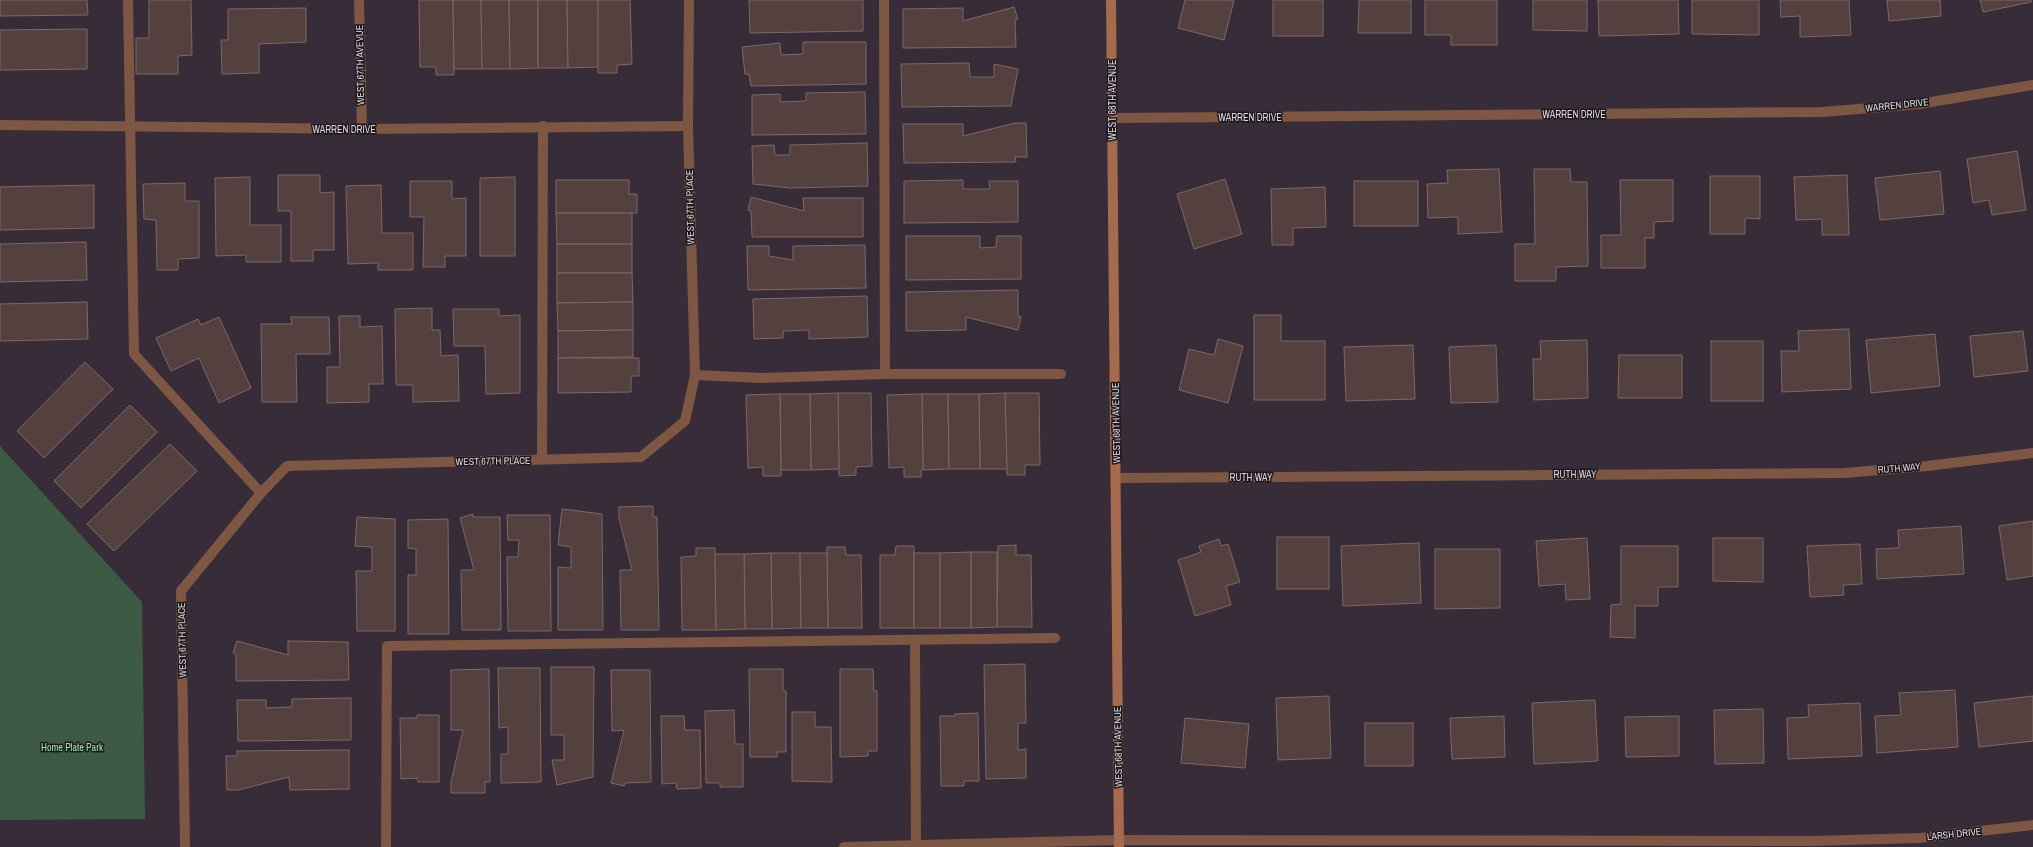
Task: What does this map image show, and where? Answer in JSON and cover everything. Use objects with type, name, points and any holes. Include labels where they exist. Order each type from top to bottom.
[{"type":"street","points":[[128,0],[134,354],[261,493]]},
{"type":"street","name":"WEST 67TH AVEVUE","points":[[359,0],[362,129]]},
{"type":"street","name":"WEST 67TH PLACE","points":[[185,847],[181,591],[261,493],[287,466],[641,457],[686,421],[695,375],[688,126],[689,0]]},
{"type":"street","points":[[884,0],[885,374]]},
{"type":"street","name":"WEST 68TH AVENUE","points":[[1111,0],[1119,844]]},
{"type":"street","name":"WARREN DRIVE","points":[[1112,118],[1822,112],[1919,104],[2033,85]]},
{"type":"street","name":"WARREN DRIVE","points":[[0,125],[130,125],[362,129],[543,126],[688,126]]},
{"type":"street","points":[[542,460],[543,126]]},
{"type":"street","points":[[695,375],[762,378],[885,374],[1060,374]]},
{"type":"street","name":"RUTH WAY","points":[[1116,478],[1845,473],[1927,466],[2033,452]]},
{"type":"street","points":[[386,847],[387,646],[1054,638]]},
{"type":"street","points":[[915,640],[916,846]]},
{"type":"street","name":"LARSH DRIVE","points":[[844,847],[1119,844],[1813,841],[1919,838],[2033,825]]},
{"type":"green space","name":"Home Plate Park","points":[[0,446],[142,602],[145,819],[0,820]]},
{"type":"building","points":[[0,0],[87,0],[88,15],[0,16]]},
{"type":"building","points":[[149,0],[191,0],[192,55],[178,56],[178,74],[136,74],[136,38],[149,38]]},
{"type":"building","points":[[419,0],[453,0],[454,75],[436,75],[436,67],[420,67]]},
{"type":"building","points":[[453,0],[481,0],[482,69],[454,69]]},
{"type":"building","points":[[481,0],[509,0],[510,69],[482,69]]},
{"type":"building","points":[[509,0],[538,0],[538,68],[510,69]]},
{"type":"building","points":[[538,0],[567,0],[568,68],[538,68]]},
{"type":"building","points":[[567,0],[598,0],[599,67],[568,68]]},
{"type":"building","points":[[598,0],[630,0],[632,64],[617,65],[617,73],[598,73]]},
{"type":"building","points":[[749,0],[863,0],[863,31],[750,33]]},
{"type":"building","points":[[1185,0],[1234,0],[1224,40],[1178,28]]},
{"type":"building","points":[[1273,0],[1323,0],[1323,36],[1273,36]]},
{"type":"building","points":[[1359,0],[1411,0],[1411,33],[1358,33]]},
{"type":"building","points":[[1425,0],[1497,0],[1497,45],[1451,45],[1451,35],[1425,35]]},
{"type":"building","points":[[1533,0],[1587,0],[1587,31],[1533,30]]},
{"type":"building","points":[[1598,0],[1678,0],[1679,34],[1599,36]]},
{"type":"building","points":[[1692,0],[1759,0],[1759,35],[1692,34]]},
{"type":"building","points":[[1780,0],[1849,0],[1851,35],[1800,37],[1800,16],[1781,17]]},
{"type":"building","points":[[1887,0],[1940,0],[1941,16],[1889,21]]},
{"type":"building","points":[[1980,0],[2031,0],[2031,2],[1983,12]]},
{"type":"building","points":[[1014,7],[1018,19],[1015,20],[1016,47],[903,48],[903,9],[963,8],[963,21]]},
{"type":"building","points":[[306,8],[306,42],[259,44],[259,73],[222,74],[221,40],[228,40],[228,9]]},
{"type":"building","points":[[87,29],[87,69],[0,70],[0,30]]},
{"type":"building","points":[[803,42],[866,42],[866,84],[751,86],[749,74],[745,74],[742,47],[780,43],[781,55],[803,54]]},
{"type":"building","points":[[969,63],[970,77],[994,77],[994,64],[1018,69],[1011,106],[902,107],[901,64]]},
{"type":"building","points":[[865,92],[866,134],[752,135],[752,95],[780,94],[780,102],[806,101],[806,93]]},
{"type":"building","points":[[1015,123],[1026,123],[1027,157],[1015,157],[1016,162],[904,163],[903,124],[963,124],[963,136]]},
{"type":"building","points":[[867,143],[868,186],[791,188],[753,184],[752,146],[774,145],[775,155],[790,155],[790,145]]},
{"type":"building","points":[[2017,151],[2026,210],[1992,215],[1989,200],[1973,203],[1967,159]]},
{"type":"building","points":[[1499,169],[1502,232],[1458,234],[1458,217],[1428,218],[1427,184],[1448,183],[1447,170]]},
{"type":"building","points":[[1534,169],[1570,169],[1571,182],[1587,182],[1588,266],[1556,267],[1556,281],[1515,281],[1515,244],[1535,244]]},
{"type":"building","points":[[1940,171],[1944,214],[1880,220],[1875,178]]},
{"type":"building","points":[[278,175],[320,175],[320,193],[334,192],[334,250],[313,250],[313,261],[291,261],[291,211],[278,211]]},
{"type":"building","points":[[1847,175],[1849,235],[1822,235],[1822,219],[1796,220],[1794,177]]},
{"type":"building","points":[[1710,176],[1760,176],[1760,219],[1745,218],[1745,234],[1710,234]]},
{"type":"building","points":[[250,177],[250,225],[281,225],[281,262],[246,262],[246,255],[216,256],[215,178]]},
{"type":"building","points":[[515,177],[515,256],[480,256],[480,178]]},
{"type":"building","points":[[1225,179],[1242,234],[1194,249],[1177,194]]},
{"type":"building","points":[[556,180],[629,180],[629,194],[637,194],[637,213],[556,213]]},
{"type":"building","points":[[963,180],[963,189],[990,189],[989,181],[1018,181],[1018,222],[904,223],[904,181]]},
{"type":"building","points":[[1620,180],[1673,180],[1673,221],[1654,222],[1654,238],[1645,238],[1645,268],[1601,268],[1601,235],[1621,235]]},
{"type":"building","points":[[410,181],[452,181],[452,199],[466,198],[466,256],[445,256],[445,267],[423,267],[424,217],[410,217]]},
{"type":"building","points":[[1354,181],[1418,181],[1418,226],[1354,226]]},
{"type":"building","points":[[185,183],[185,201],[199,201],[199,258],[178,259],[178,270],[157,270],[156,220],[144,219],[143,184]]},
{"type":"building","points":[[94,185],[94,228],[0,230],[0,187]]},
{"type":"building","points":[[381,185],[382,233],[413,233],[413,270],[378,270],[378,263],[348,264],[346,186]]},
{"type":"building","points":[[1325,187],[1326,227],[1293,228],[1293,245],[1272,245],[1271,189]]},
{"type":"building","points":[[751,197],[804,211],[803,198],[863,198],[863,237],[752,237],[751,211],[748,210]]},
{"type":"building","points":[[556,213],[632,213],[632,244],[557,244]]},
{"type":"building","points":[[906,236],[980,236],[980,248],[996,247],[997,236],[1021,236],[1021,279],[906,280]]},
{"type":"building","points":[[86,242],[87,280],[0,282],[0,244]]},
{"type":"building","points":[[557,244],[632,244],[632,273],[557,273]]},
{"type":"building","points":[[865,245],[866,288],[748,290],[747,246],[769,246],[769,256],[793,260],[793,246]]},
{"type":"building","points":[[557,273],[632,273],[633,302],[557,303]]},
{"type":"building","points":[[1018,290],[1018,316],[1021,317],[1018,330],[966,317],[966,330],[906,331],[906,292]]},
{"type":"building","points":[[867,296],[868,337],[809,339],[809,330],[783,331],[783,338],[754,339],[753,299]]},
{"type":"building","points":[[87,302],[88,339],[0,341],[0,304]]},
{"type":"building","points":[[633,302],[633,330],[558,331],[557,303]]},
{"type":"building","points":[[432,308],[432,330],[440,330],[441,356],[458,355],[459,401],[413,402],[413,385],[396,385],[395,309]]},
{"type":"building","points":[[453,309],[499,309],[499,316],[520,315],[520,393],[486,394],[485,346],[454,346]]},
{"type":"building","points":[[1254,315],[1281,315],[1281,341],[1325,341],[1325,400],[1254,400]]},
{"type":"building","points":[[339,316],[360,316],[360,327],[382,326],[383,384],[369,384],[369,402],[327,403],[327,367],[340,367]]},
{"type":"building","points":[[219,317],[251,388],[219,403],[199,358],[171,371],[156,338],[198,319],[201,325]]},
{"type":"building","points":[[291,317],[329,317],[330,354],[296,354],[297,402],[262,402],[261,324],[292,324]]},
{"type":"building","points":[[1849,329],[1851,389],[1782,392],[1781,351],[1799,351],[1798,331]]},
{"type":"building","points":[[633,330],[633,357],[558,358],[558,331]]},
{"type":"building","points":[[2023,331],[2028,371],[1974,377],[1970,336]]},
{"type":"building","points":[[1935,334],[1940,386],[1871,393],[1866,340]]},
{"type":"building","points":[[1218,339],[1243,346],[1228,403],[1179,390],[1189,349],[1214,355]]},
{"type":"building","points":[[1587,340],[1588,398],[1534,400],[1533,359],[1541,359],[1540,341]]},
{"type":"building","points":[[1711,341],[1763,341],[1763,401],[1711,401]]},
{"type":"building","points":[[1413,345],[1415,399],[1346,401],[1344,347]]},
{"type":"building","points":[[1496,345],[1498,402],[1451,403],[1449,347]]},
{"type":"building","points":[[1619,355],[1682,355],[1682,398],[1618,398]]},
{"type":"building","points":[[558,358],[639,358],[639,376],[631,376],[631,392],[558,393]]},
{"type":"building","points":[[85,362],[113,389],[44,458],[17,431]]},
{"type":"building","points":[[838,393],[871,393],[872,466],[856,467],[856,475],[839,476]]},
{"type":"building","points":[[838,393],[839,469],[811,470],[810,394]]},
{"type":"building","points":[[1005,393],[1039,393],[1040,465],[1025,465],[1025,475],[1007,475]]},
{"type":"building","points":[[1005,393],[1007,469],[980,469],[979,394]]},
{"type":"building","points":[[780,394],[810,394],[811,470],[781,470]]},
{"type":"building","points":[[780,394],[781,476],[763,476],[763,467],[748,468],[746,395]]},
{"type":"building","points":[[922,394],[948,394],[949,469],[923,470]]},
{"type":"building","points":[[922,394],[923,470],[921,470],[921,477],[904,477],[904,467],[889,468],[887,395]]},
{"type":"building","points":[[948,394],[979,394],[980,469],[949,469]]},
{"type":"building","points":[[130,405],[157,432],[81,508],[54,481]]},
{"type":"building","points":[[170,444],[197,471],[114,551],[87,524]]},
{"type":"building","points":[[653,506],[653,517],[657,517],[659,630],[621,630],[620,570],[632,570],[619,518],[619,507]]},
{"type":"building","points":[[562,509],[602,514],[603,630],[558,630],[558,567],[571,568],[571,547],[558,545]]},
{"type":"building","points":[[473,514],[473,517],[500,517],[501,630],[462,630],[461,570],[474,570],[460,518]]},
{"type":"building","points":[[507,515],[550,515],[551,631],[508,631],[507,557],[518,557],[519,540],[508,540]]},
{"type":"building","points":[[357,517],[395,519],[395,631],[357,631],[356,571],[372,571],[372,547],[355,546]]},
{"type":"building","points":[[448,519],[449,634],[408,634],[408,575],[416,575],[416,549],[408,548],[408,520]]},
{"type":"building","points":[[2033,521],[2033,576],[2007,580],[1999,526]]},
{"type":"building","points":[[1961,526],[1964,574],[1877,579],[1876,549],[1899,548],[1898,530]]},
{"type":"building","points":[[1277,537],[1329,537],[1329,589],[1277,589]]},
{"type":"building","points":[[1587,538],[1590,599],[1566,600],[1565,584],[1539,586],[1536,541]]},
{"type":"building","points":[[1713,538],[1763,538],[1763,582],[1713,581]]},
{"type":"building","points":[[1219,539],[1221,546],[1228,544],[1240,582],[1226,586],[1231,605],[1195,616],[1178,560],[1201,552],[1199,546]]},
{"type":"building","points":[[1419,543],[1421,603],[1343,606],[1341,546]]},
{"type":"building","points":[[1860,544],[1862,584],[1843,585],[1844,595],[1810,597],[1807,546]]},
{"type":"building","points":[[1016,545],[1016,555],[1031,555],[1032,627],[997,627],[998,546]]},
{"type":"building","points":[[896,546],[914,546],[914,628],[880,628],[880,555],[895,555]]},
{"type":"building","points":[[1621,546],[1678,546],[1678,587],[1658,587],[1658,606],[1635,606],[1635,638],[1610,637],[1611,605],[1621,604]]},
{"type":"building","points":[[827,547],[845,547],[846,555],[861,555],[862,628],[828,628]]},
{"type":"building","points":[[696,548],[715,548],[716,630],[682,630],[681,557],[696,556]]},
{"type":"building","points":[[1435,549],[1500,549],[1500,608],[1435,609]]},
{"type":"building","points":[[971,552],[997,552],[997,627],[971,628]]},
{"type":"building","points":[[971,552],[971,628],[940,628],[940,553]]},
{"type":"building","points":[[771,553],[800,553],[801,628],[772,629]]},
{"type":"building","points":[[771,553],[772,629],[745,629],[744,554]]},
{"type":"building","points":[[800,553],[827,553],[828,628],[801,628]]},
{"type":"building","points":[[914,553],[940,553],[940,628],[914,628]]},
{"type":"building","points":[[715,554],[744,554],[745,629],[716,630]]},
{"type":"building","points":[[237,641],[288,655],[288,641],[348,642],[349,680],[236,681],[236,655],[233,653]]},
{"type":"building","points":[[1025,664],[1026,723],[1018,723],[1018,750],[1026,749],[1026,778],[986,779],[984,665]]},
{"type":"building","points":[[551,667],[594,667],[593,777],[557,785],[552,760],[564,760],[564,735],[551,735]]},
{"type":"building","points":[[498,668],[540,668],[541,782],[501,783],[501,754],[508,754],[508,727],[499,728]]},
{"type":"building","points":[[489,669],[490,782],[485,782],[485,793],[451,793],[451,782],[463,730],[451,730],[451,670]]},
{"type":"building","points":[[749,669],[783,669],[783,691],[786,691],[786,752],[777,752],[777,757],[750,757]]},
{"type":"building","points":[[840,669],[873,669],[874,691],[877,691],[877,751],[868,751],[868,756],[840,757]]},
{"type":"building","points":[[611,670],[650,670],[651,782],[625,783],[624,786],[611,783],[624,730],[612,731]]},
{"type":"building","points":[[1955,690],[1958,747],[1877,753],[1875,716],[1901,715],[1899,693]]},
{"type":"building","points":[[1329,696],[1331,758],[1278,760],[1276,698]]},
{"type":"building","points":[[2033,696],[2033,741],[1979,747],[1974,703]]},
{"type":"building","points":[[351,698],[351,740],[238,741],[237,700],[266,700],[266,708],[292,707],[292,699]]},
{"type":"building","points":[[1595,700],[1598,761],[1534,764],[1532,703]]},
{"type":"building","points":[[1860,703],[1862,756],[1788,759],[1787,718],[1809,717],[1808,705]]},
{"type":"building","points":[[1763,709],[1764,763],[1715,764],[1714,710]]},
{"type":"building","points":[[734,710],[735,744],[743,744],[743,787],[720,787],[720,783],[706,783],[705,711]]},
{"type":"building","points":[[792,712],[815,712],[815,727],[831,727],[832,782],[792,781]]},
{"type":"building","points":[[978,713],[979,781],[964,781],[964,786],[941,786],[940,716]]},
{"type":"building","points":[[417,715],[439,715],[439,782],[418,782],[417,778],[401,779],[400,718],[417,718]]},
{"type":"building","points":[[661,716],[684,716],[685,730],[700,730],[701,788],[677,789],[676,783],[662,784]]},
{"type":"building","points":[[1504,716],[1505,757],[1452,759],[1450,718]]},
{"type":"building","points":[[1679,716],[1679,756],[1626,757],[1625,717]]},
{"type":"building","points":[[1185,718],[1249,724],[1245,768],[1181,763]]},
{"type":"building","points":[[1365,723],[1413,723],[1413,766],[1365,766]]},
{"type":"building","points":[[349,750],[349,789],[290,790],[289,777],[238,790],[227,790],[226,756],[237,756],[237,751]]}]
